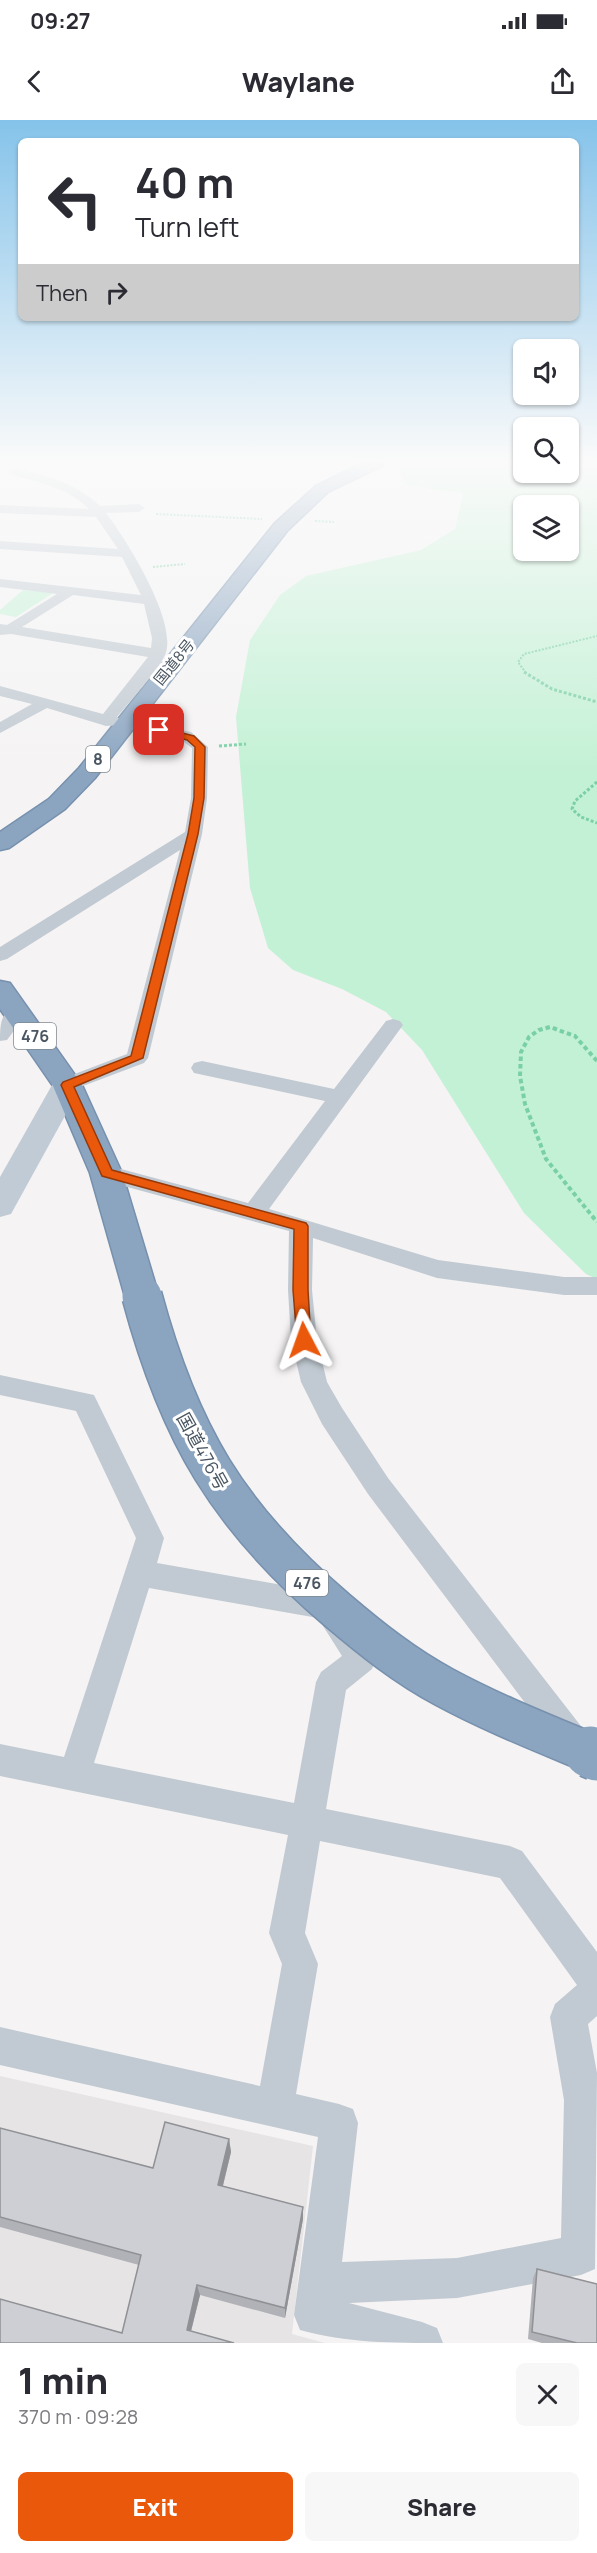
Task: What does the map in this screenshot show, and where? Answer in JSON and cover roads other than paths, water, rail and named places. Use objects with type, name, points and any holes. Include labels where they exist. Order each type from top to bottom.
[{"type":"highway","name":"国道8号","points":[[0,843],[57,804],[87,773],[167,655],[202,627],[250,566]]},
{"type":"highway","points":[[0,827],[51,788],[111,721]]},
{"type":"highway","points":[[0,860],[75,810],[104,779],[139,727]]},
{"type":"highway","name":"国道476号","points":[[0,989],[67,1085],[106,1173],[156,1347],[171,1389],[195,1440],[227,1494],[266,1544],[315,1592],[422,1674],[483,1707],[597,1755]]},
{"type":"street","points":[[135,566],[149,600],[161,645],[167,655]]},
{"type":"street","points":[[0,583],[149,600]]},
{"type":"street","points":[[3,631],[71,591]]},
{"type":"street","points":[[3,631],[167,655]]},
{"type":"street","points":[[0,691],[111,721],[167,655]]},
{"type":"street","points":[[0,728],[44,704]]},
{"type":"street","points":[[0,1206],[67,1085],[137,1058],[193,834],[199,798],[200,747],[185,735],[139,727]]},
{"type":"street","points":[[0,955],[193,834]]},
{"type":"street","points":[[0,1035],[18,1012]]},
{"type":"street","points":[[254,1213],[393,1025]]},
{"type":"street","points":[[202,1068],[339,1097]]},
{"type":"street","points":[[106,1173],[301,1226],[437,1269],[564,1286],[597,1286]]},
{"type":"street","points":[[301,1226],[300,1290],[304,1340],[318,1390],[378,1486],[597,1773]]},
{"type":"street","points":[[0,1385],[85,1402],[150,1538],[74,1775]]},
{"type":"street","points":[[139,1573],[327,1606],[361,1659],[332,1682],[287,1933],[300,1964],[276,2108]]},
{"type":"street","points":[[0,1760],[510,1863],[597,1982]]},
{"type":"street","points":[[319,2284],[457,2277],[580,2255],[590,2101],[568,2017],[597,1992]]},
{"type":"street","points":[[0,2046],[339,2123],[315,2315],[422,2343]]},
{"type":"lane","points":[[139,727],[157,709]]}]
